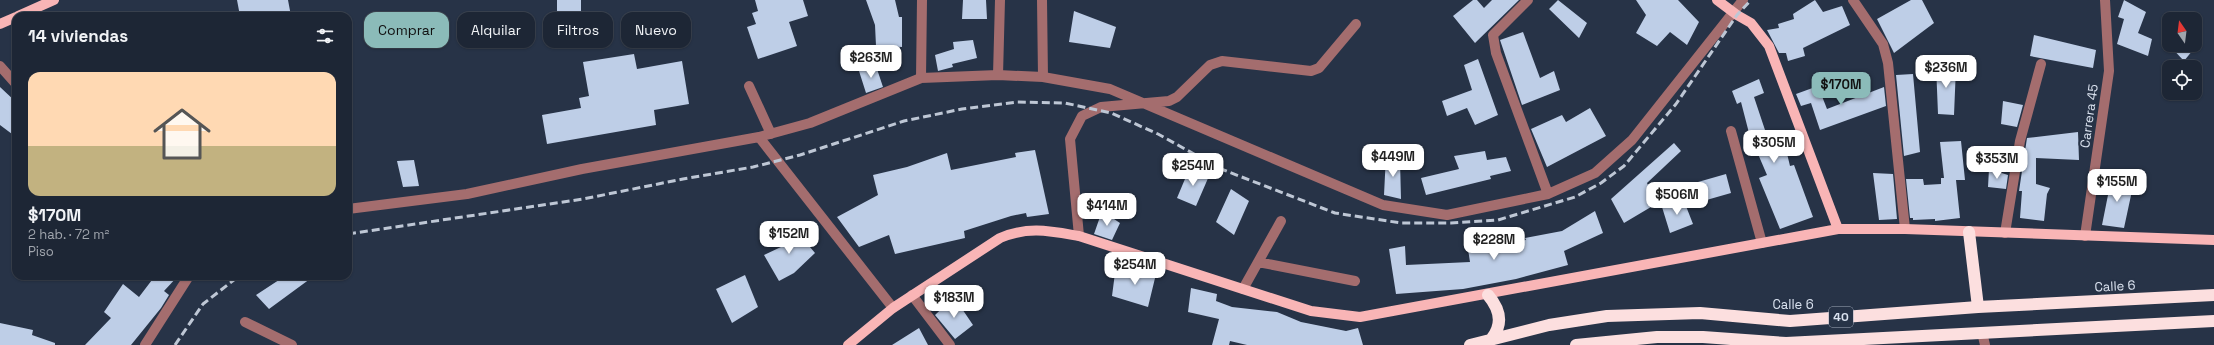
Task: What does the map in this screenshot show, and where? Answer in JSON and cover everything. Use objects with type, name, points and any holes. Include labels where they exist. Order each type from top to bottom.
[{"type":"highway","points":[[1969,232],[1978,307]]},
{"type":"highway","points":[[1488,295],[1499,312],[1497,332],[1492,338]]},
{"type":"highway","name":"Calle 6","points":[[1470,345],[1492,338],[1550,325],[1607,316],[1700,312],[1790,321],[1978,307],[2214,295]]},
{"type":"highway","name":"40","points":[[1576,345],[1658,341],[1703,336],[1786,344],[1837,343],[1982,332],[2214,321]]},
{"type":"main road","points":[[26,12],[54,0]]},
{"type":"main road","points":[[1717,0],[1751,23],[1769,46],[1838,230]]},
{"type":"main road","points":[[0,24],[12,18]]},
{"type":"main road","points":[[848,345],[893,308],[1000,238],[1014,232],[1041,229],[1079,236],[1311,310],[1360,317],[1488,295],[1838,230],[1905,229],[2214,240]]},
{"type":"street","points":[[921,78],[922,0]]},
{"type":"street","points":[[998,75],[1000,0]]},
{"type":"street","points":[[1042,0],[1043,77]]},
{"type":"street","points":[[1528,0],[1493,36],[1496,53],[1548,194]]},
{"type":"street","points":[[352,208],[467,194],[582,169],[759,137],[810,123],[921,78],[998,75],[1043,77],[1110,89],[1383,205],[1447,215],[1548,194],[1595,173],[1632,140],[1743,0]]},
{"type":"street","points":[[1853,0],[1883,44],[1888,63],[1905,229]]},
{"type":"street","name":"Carrera 45","points":[[2085,236],[2109,71],[2105,0]]},
{"type":"street","points":[[1079,236],[1070,139],[1082,116],[1101,107],[1169,101],[1177,97],[1210,65],[1222,61],[1311,71],[1319,68],[1356,24]]},
{"type":"street","points":[[2005,233],[2020,141],[2041,64]]},
{"type":"street","points":[[0,66],[12,80]]},
{"type":"street","points":[[749,86],[763,121],[771,134]]},
{"type":"street","points":[[1731,131],[1762,243]]},
{"type":"street","points":[[759,137],[893,308]]},
{"type":"street","points":[[1243,289],[1281,221]]},
{"type":"street","points":[[1258,262],[1355,281]]},
{"type":"street","points":[[145,345],[186,280]]},
{"type":"street","points":[[912,295],[950,345]]},
{"type":"street","points":[[245,322],[292,345]]},
{"type":"street","points":[[1982,332],[1985,345]]},
{"type":"building","points":[[237,0],[288,0],[290,12],[239,12]]},
{"type":"building","points":[[557,0],[581,0],[581,12],[557,12]]},
{"type":"building","points":[[755,0],[803,0],[808,16],[789,22],[797,46],[758,59],[747,27],[756,24],[752,13],[758,11]]},
{"type":"building","points":[[866,0],[895,0],[899,17],[902,17],[902,47],[876,46],[875,25]]},
{"type":"building","points":[[963,0],[986,0],[987,19],[962,19]]},
{"type":"building","points":[[1473,0],[1477,0],[1484,8],[1492,0],[1519,0],[1475,43],[1453,16]]},
{"type":"building","points":[[1558,0],[1587,23],[1579,38],[1549,9]]},
{"type":"building","points":[[1636,0],[1678,0],[1699,22],[1687,45],[1670,32],[1657,46],[1636,33],[1646,15]]},
{"type":"building","points":[[1815,0],[1823,12],[1842,6],[1850,25],[1803,48],[1805,56],[1788,61],[1786,53],[1779,53],[1767,30],[1779,28],[1778,24],[1794,19],[1793,14]]},
{"type":"building","points":[[1911,0],[1922,0],[1934,23],[1894,53],[1877,19]]},
{"type":"building","points":[[2124,0],[2146,12],[2138,33],[2152,39],[2148,56],[2117,44],[2124,19],[2118,17]]},
{"type":"building","points":[[1074,11],[1116,27],[1110,48],[1069,42]]},
{"type":"building","points":[[1523,32],[1540,78],[1554,71],[1560,90],[1522,105],[1500,40]]},
{"type":"building","points":[[2034,35],[2096,50],[2093,68],[2030,56]]},
{"type":"building","points":[[973,40],[977,58],[952,64],[953,67],[938,71],[935,55],[954,49],[953,42]]},
{"type":"building","points":[[2176,52],[2191,52],[2185,60]]},
{"type":"building","points":[[634,54],[637,69],[682,61],[689,104],[654,110],[656,125],[547,144],[542,115],[581,108],[579,98],[589,96],[583,62]]},
{"type":"building","points":[[1478,59],[1498,115],[1475,125],[1467,108],[1447,116],[1442,101],[1472,90],[1464,65]]},
{"type":"building","points":[[1936,65],[1956,67],[1954,115],[1938,114]]},
{"type":"building","points":[[876,66],[883,87],[866,93],[859,71]]},
{"type":"building","points":[[1913,74],[1920,152],[1904,156],[1896,75]]},
{"type":"building","points":[[1759,79],[1764,93],[1754,97],[1769,142],[1783,137],[1790,166],[1794,165],[1813,217],[1780,229],[1759,178],[1767,175],[1749,133],[1741,102],[1737,104],[1732,91]]},
{"type":"building","points":[[1818,86],[1827,109],[1884,87],[1886,106],[1820,130],[1811,103],[1801,106],[1796,94]]},
{"type":"building","points":[[0,87],[12,98],[12,134],[0,125]]},
{"type":"building","points":[[2003,101],[2023,105],[2017,127],[2001,124]]},
{"type":"building","points":[[1590,108],[1606,136],[1547,167],[1531,129],[1562,115],[1566,122]]},
{"type":"building","points":[[2078,132],[2079,160],[2036,158],[2036,184],[2050,188],[2047,194],[2044,221],[2020,218],[2022,191],[2019,191],[2027,138]]},
{"type":"building","points":[[1961,141],[1965,180],[1956,180],[1960,218],[1935,221],[1935,219],[1913,220],[1913,218],[1910,218],[1906,179],[1923,179],[1924,185],[1941,184],[1941,178],[1944,178],[1940,142]]},
{"type":"building","points":[[1674,143],[1681,151],[1647,183],[1656,204],[1624,223],[1611,199]]},
{"type":"building","points":[[1035,150],[1049,214],[1027,217],[1026,213],[1011,216],[964,231],[965,238],[895,254],[889,235],[859,247],[837,217],[878,195],[873,175],[907,167],[947,153],[951,170],[1016,157],[1015,153]]},
{"type":"building","points":[[1485,151],[1487,160],[1506,157],[1511,171],[1490,176],[1491,179],[1426,195],[1421,178],[1459,169],[1454,156]]},
{"type":"building","points":[[1386,155],[1400,161],[1401,199],[1384,195]]},
{"type":"building","points":[[414,160],[419,186],[403,187],[397,161]]},
{"type":"building","points":[[1190,167],[1209,176],[1196,206],[1177,198]]},
{"type":"building","points":[[1989,169],[2008,175],[2006,189],[1988,187]]},
{"type":"building","points":[[1873,173],[1893,174],[1897,219],[1879,220]]},
{"type":"building","points":[[1726,174],[1731,193],[1703,201],[1698,182]]},
{"type":"building","points":[[2112,175],[2133,186],[2124,228],[2102,225]]},
{"type":"building","points":[[1231,189],[1249,201],[1234,235],[1216,222]]},
{"type":"building","points":[[1684,201],[1693,224],[1670,233],[1662,207]]},
{"type":"building","points":[[1102,211],[1120,223],[1112,240],[1094,234]]},
{"type":"building","points":[[1595,211],[1603,233],[1564,251],[1568,265],[1516,279],[1463,289],[1396,294],[1389,249],[1405,246],[1406,265],[1470,262],[1468,249],[1526,240],[1525,238],[1562,231]]},
{"type":"building","points":[[794,228],[815,253],[794,273],[779,281],[764,255],[783,246],[777,240]]},
{"type":"building","points":[[1135,266],[1156,274],[1148,307],[1112,296],[1115,273],[1134,274]]},
{"type":"building","points":[[745,275],[758,307],[732,323],[716,289]]},
{"type":"building","points":[[152,280],[174,280],[164,291],[169,295],[161,308],[131,345],[85,345],[111,318],[104,312],[123,284],[139,297]]},
{"type":"building","points":[[279,280],[309,280],[269,309],[256,295]]},
{"type":"building","points":[[1191,288],[1217,294],[1216,301],[1232,307],[1277,312],[1301,322],[1346,331],[1358,328],[1363,345],[1247,345],[1230,341],[1229,345],[1212,345],[1219,319],[1188,312]]},
{"type":"building","points":[[954,297],[973,325],[955,339],[935,315]]},
{"type":"building","points":[[0,323],[33,330],[32,335],[55,343],[55,345],[0,345]]},
{"type":"building","points":[[919,328],[928,345],[892,345]]},
{"type":"railway","points":[[352,233],[583,199],[753,167],[800,155],[904,121],[962,109],[1017,102],[1065,103],[1111,113],[1158,134],[1221,169],[1335,213],[1401,223],[1451,223],[1498,220],[1575,197],[1601,183],[1624,166],[1676,104],[1737,15],[1751,0]]},
{"type":"railway","points":[[175,345],[203,304],[234,280]]}]
